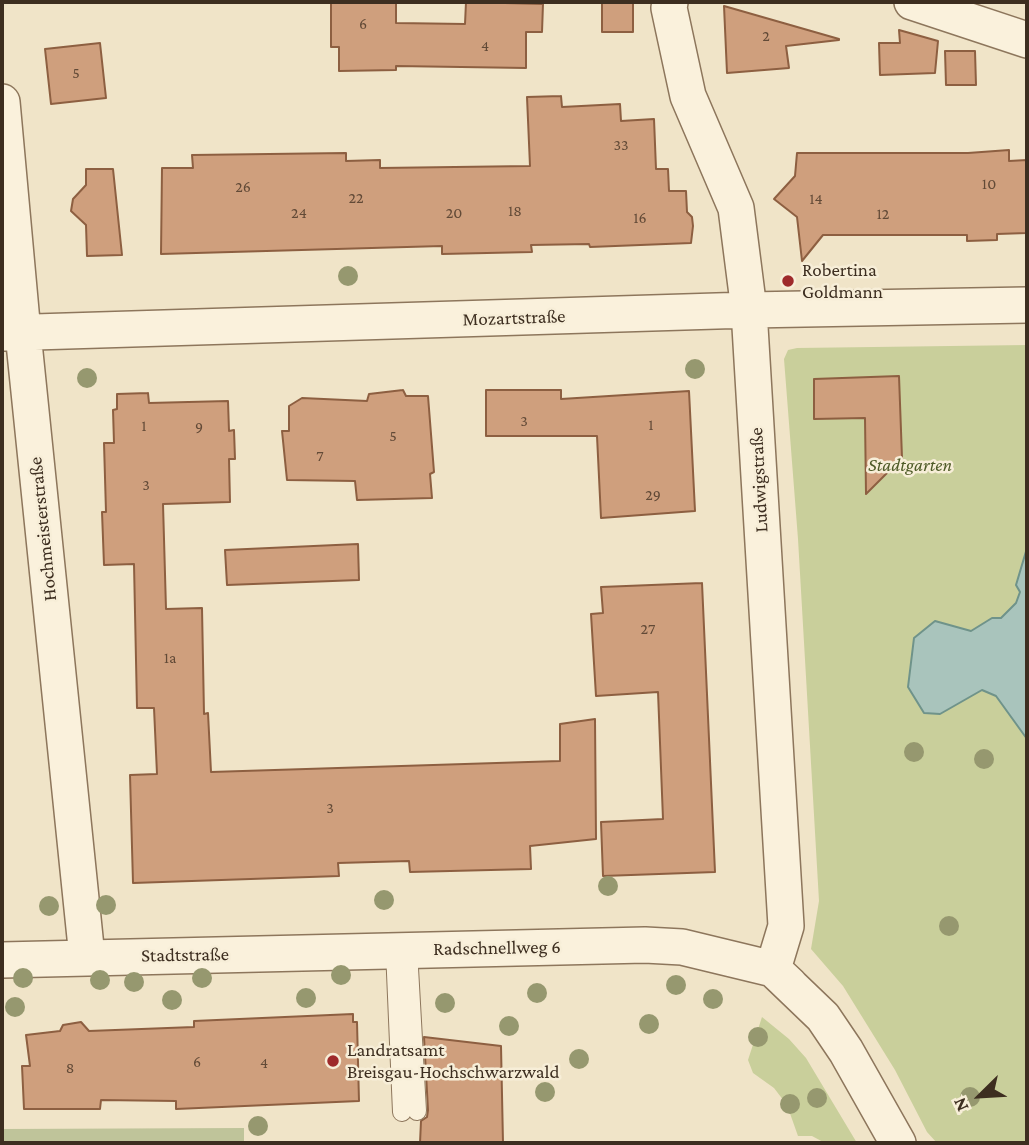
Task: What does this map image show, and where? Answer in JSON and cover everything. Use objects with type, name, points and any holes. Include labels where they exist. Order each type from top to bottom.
[{"type":"street","name":"Ludwigstraße","points":[[670,2],[669,8],[688,96],[736,208],[749,310],[786,926],[773,969]]},
{"type":"street","points":[[912,2],[1027,40]]},
{"type":"street","name":"Hochmeisterstraße","points":[[2,102],[12,333],[87,957]]},
{"type":"street","name":"Mozartstraße","points":[[12,333],[1027,304]]},
{"type":"street","name":"Radschnellweg 6","points":[[390,951],[645,944],[682,947],[773,969]]},
{"type":"street","name":"Stadtstraße","points":[[87,957],[390,951]]},
{"type":"street","points":[[2,960],[87,957]]},
{"type":"street","points":[[773,969],[823,1017],[846,1051],[898,1143]]},
{"type":"lane","points":[[390,951],[410,1112]]},
{"type":"green space","name":"Stadtgarten","points":[[1027,345],[1027,1143],[937,1143],[927,1132],[895,1070],[843,986],[811,949],[819,901],[798,539],[784,359],[788,350],[797,348]]},
{"type":"green space","points":[[762,1017],[789,1039],[806,1058],[857,1143],[825,1143],[812,1136],[798,1136],[787,1105],[774,1088],[753,1073],[748,1060]]},
{"type":"green space","points":[[244,1128],[244,1143],[2,1143],[2,1129]]},
{"type":"water","points":[[1027,548],[1027,739],[996,696],[982,690],[940,714],[924,713],[908,687],[914,638],[935,621],[971,631],[992,618],[1001,618],[1016,603],[1020,592],[1016,585]]},
{"type":"building","points":[[331,2],[396,2],[396,23],[465,24],[466,2],[543,4],[542,32],[526,32],[526,68],[396,66],[396,70],[339,71],[339,47],[331,47]]},
{"type":"building","points":[[602,2],[633,2],[633,32],[602,32]]},
{"type":"building","points":[[724,6],[839,40],[786,46],[789,68],[727,73]]},
{"type":"building","points":[[899,30],[938,41],[935,73],[880,75],[879,43],[900,43]]},
{"type":"building","points":[[100,43],[106,98],[51,104],[45,49]]},
{"type":"building","points":[[945,51],[975,51],[976,85],[946,85]]},
{"type":"building","points":[[561,96],[562,107],[620,104],[621,121],[654,119],[656,169],[668,169],[669,191],[686,191],[687,212],[692,217],[693,226],[691,243],[590,247],[589,244],[531,245],[532,252],[442,254],[442,246],[161,254],[162,168],[193,168],[192,155],[346,153],[346,161],[380,160],[380,168],[530,166],[527,97]]},
{"type":"building","points":[[1009,150],[1009,161],[1027,160],[1027,233],[997,234],[997,240],[967,241],[967,235],[823,235],[802,261],[797,217],[774,199],[795,176],[797,153],[968,153]]},
{"type":"building","points":[[86,169],[113,169],[122,255],[87,256],[86,225],[71,211],[73,199],[86,185]]},
{"type":"building","points":[[899,376],[902,458],[866,494],[865,418],[814,419],[814,379]]},
{"type":"building","points":[[403,390],[406,396],[428,396],[434,472],[430,474],[432,498],[357,500],[355,481],[287,480],[282,431],[289,431],[289,406],[302,398],[367,401],[369,394]]},
{"type":"building","points":[[486,390],[561,390],[561,399],[689,391],[695,511],[601,518],[597,436],[486,436]]},
{"type":"building","points":[[148,393],[149,403],[228,401],[229,431],[234,430],[235,459],[229,459],[230,502],[163,504],[166,609],[202,608],[204,714],[208,713],[211,772],[560,761],[560,724],[595,719],[596,839],[530,846],[531,869],[410,872],[409,861],[338,863],[339,876],[133,883],[130,775],[157,774],[154,708],[137,708],[134,564],[104,565],[104,443],[114,443],[113,410],[117,409],[117,394]]},
{"type":"building","points":[[358,544],[359,580],[227,585],[225,550]]},
{"type":"building","points":[[702,583],[715,872],[603,876],[601,822],[663,819],[658,692],[596,696],[591,614],[603,613],[601,587]]},
{"type":"building","points":[[353,1014],[353,1022],[357,1022],[359,1101],[176,1109],[176,1101],[101,1100],[100,1109],[24,1109],[22,1066],[30,1066],[26,1035],[60,1031],[63,1025],[81,1022],[89,1031],[194,1027],[194,1021]]},
{"type":"building","points":[[424,1037],[501,1046],[503,1143],[420,1143],[421,1121],[427,1117],[428,1110]]},
{"type":"place","name":"Robertina Goldmann","points":[[788,281]]},
{"type":"place","name":"Landratsamt Breisgau-Hochschwarzwald","points":[[333,1061]]}]
